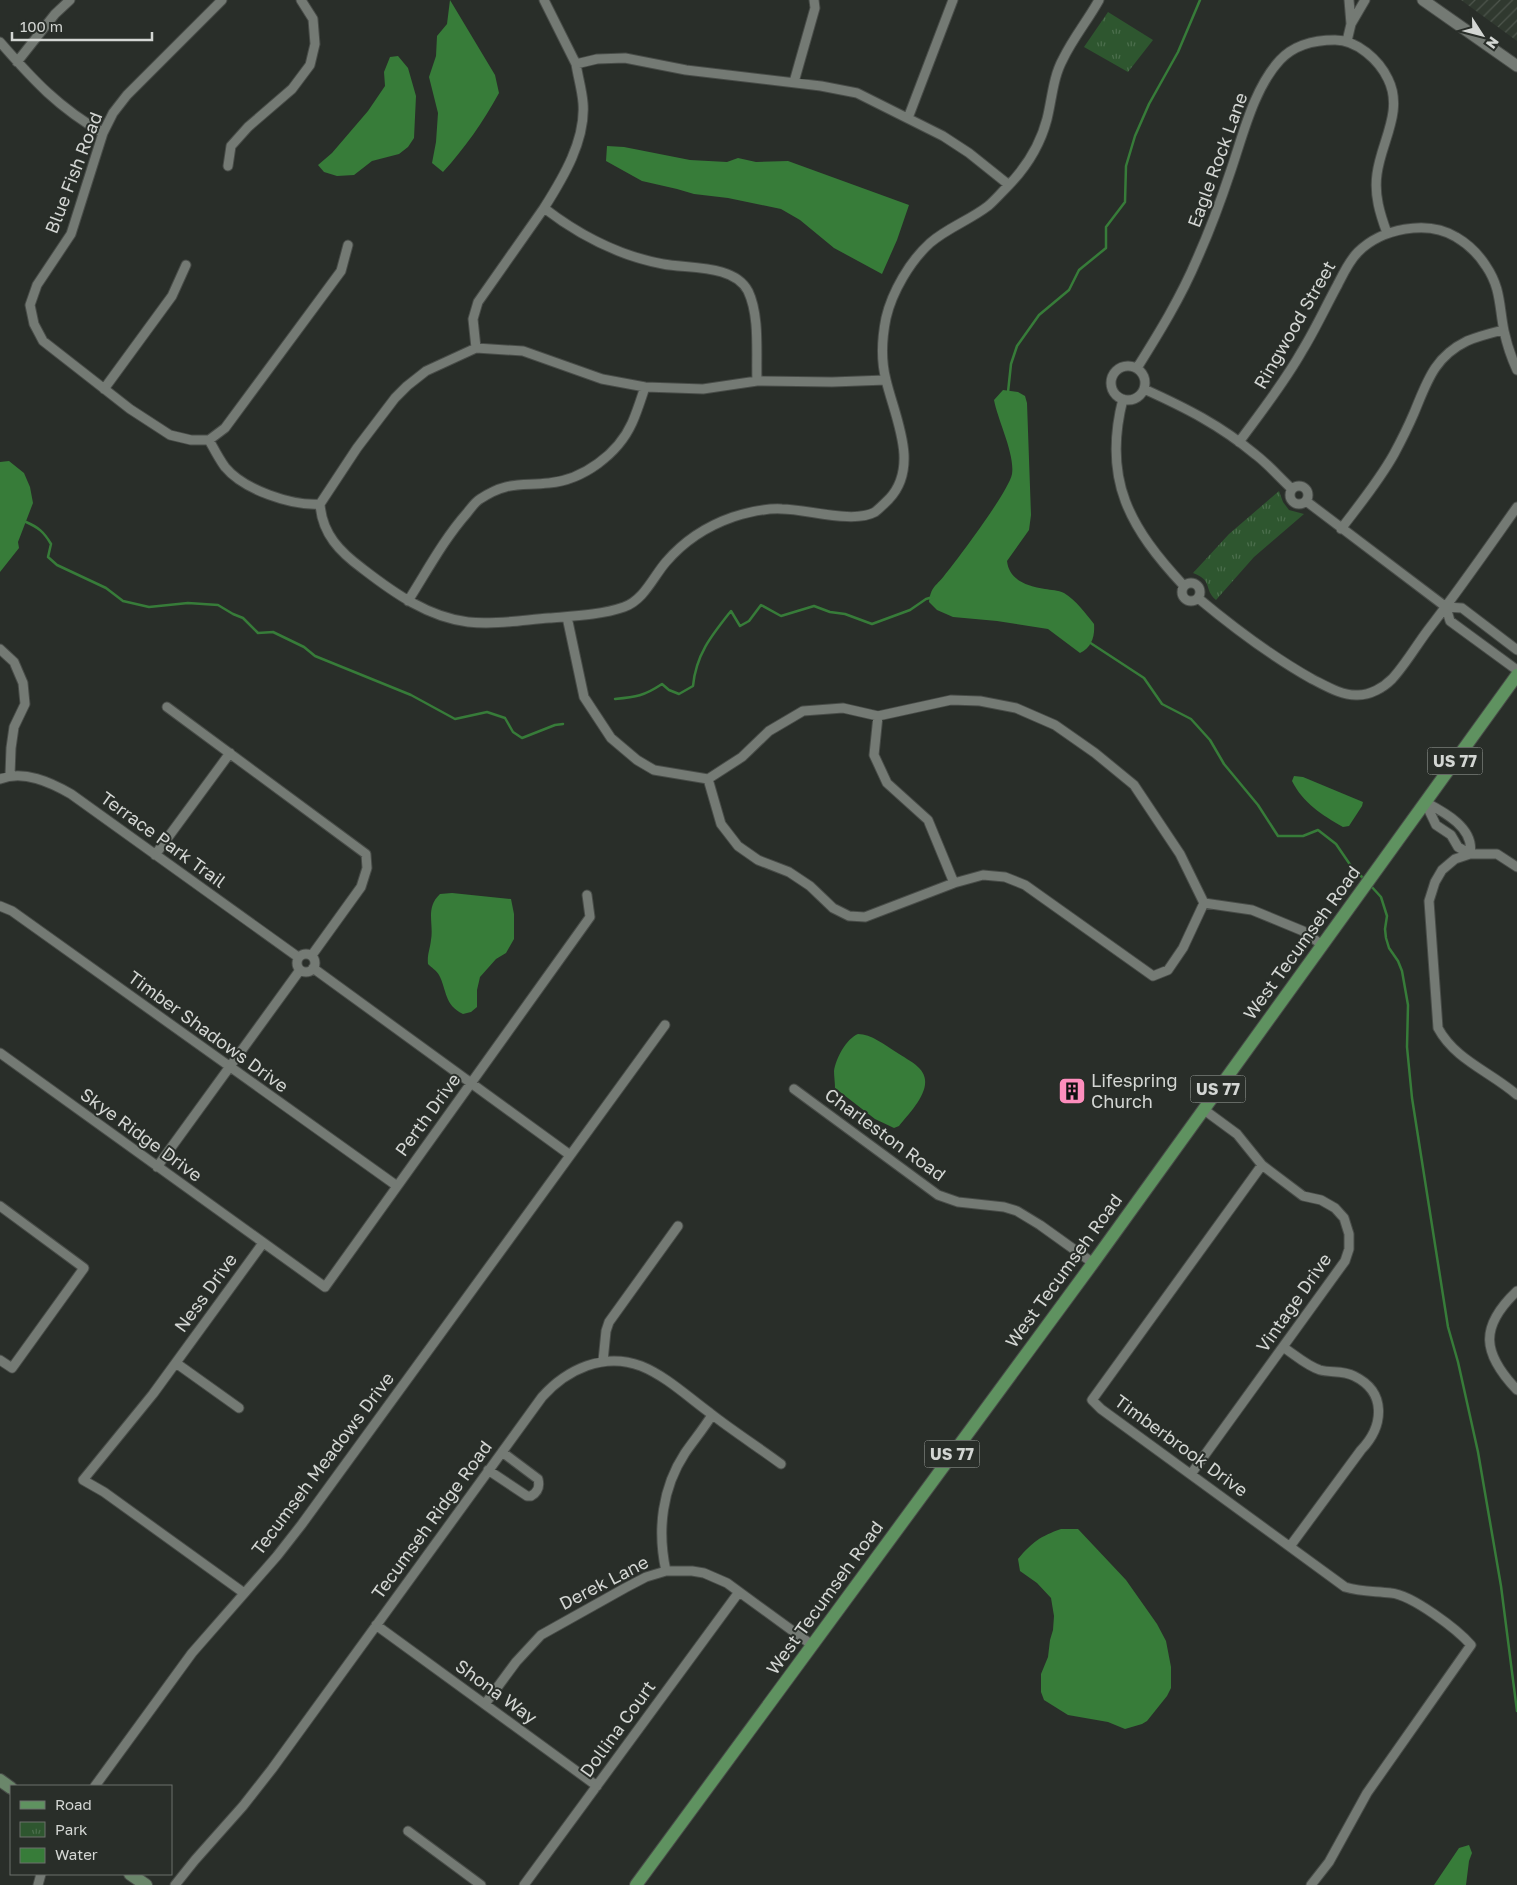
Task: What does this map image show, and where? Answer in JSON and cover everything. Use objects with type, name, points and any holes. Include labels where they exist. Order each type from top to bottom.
[{"type":"main road","name":"West Tecumseh Road","points":[[636,1885],[1093,1262],[1517,675]]},
{"type":"main road","points":[[131,1875],[146,1885]]},
{"type":"street","points":[[17,62],[55,14],[70,0]]},
{"type":"street","name":"Blue Fish Road","points":[[209,440],[191,440],[170,435],[104,389],[43,341],[34,324],[30,306],[37,286],[71,234],[103,133],[113,112],[127,95],[222,0]]},
{"type":"street","points":[[228,166],[231,146],[248,127],[292,89],[310,65],[315,44],[313,19],[301,0]]},
{"type":"street","points":[[476,348],[473,319],[478,302],[544,208],[574,153],[580,131],[583,104],[576,64],[544,0]]},
{"type":"street","points":[[794,82],[815,8],[814,0]]},
{"type":"street","points":[[908,118],[953,0]]},
{"type":"street","points":[[886,380],[832,382],[758,381],[703,389],[645,387],[602,379],[523,351],[476,348],[426,370],[395,398],[357,448],[320,504],[321,517],[330,538],[338,548],[375,578],[408,601],[423,609],[468,622],[497,622],[567,616],[607,611],[626,606],[638,598],[667,561],[691,539],[716,524],[731,518],[760,510],[781,509],[848,517],[874,513],[891,498],[901,482],[904,466],[894,406],[886,380],[883,350],[886,318],[894,296],[903,278],[929,244],[954,226],[988,206],[1026,165],[1038,145],[1047,121],[1053,87],[1062,60],[1099,0]]},
{"type":"street","points":[[1349,0],[1351,24]]},
{"type":"street","points":[[1365,0],[1351,24],[1347,41],[1363,50],[1383,70],[1389,80],[1394,103],[1391,123],[1380,159],[1376,187],[1380,215],[1386,233],[1408,228],[1433,229],[1455,236],[1470,247],[1485,264],[1496,282],[1503,330],[1509,353],[1517,370]]},
{"type":"street","points":[[1423,0],[1517,66]]},
{"type":"street","name":"Eagle Rock Lane","points":[[1137,368],[1166,322],[1196,262],[1227,183],[1252,107],[1273,69],[1285,55],[1307,43],[1326,40],[1347,41]]},
{"type":"street","points":[[0,42],[51,97],[76,118],[103,133]]},
{"type":"street","points":[[576,64],[597,59],[625,58],[686,70],[794,82],[857,93],[943,136],[1009,185]]},
{"type":"street","points":[[544,208],[564,223],[591,239],[626,254],[664,264],[709,268],[731,275],[747,289],[755,310],[758,381]]},
{"type":"street","name":"Ringwood Street","points":[[1239,442],[1276,392],[1302,351],[1357,253],[1371,241],[1386,233]]},
{"type":"street","points":[[320,504],[308,505],[285,500],[237,478],[225,466],[209,440],[225,428],[341,270],[348,245]]},
{"type":"street","points":[[104,389],[172,296],[186,265]]},
{"type":"street","points":[[1341,529],[1381,475],[1394,454],[1422,390],[1439,364],[1451,351],[1465,342],[1503,330]]},
{"type":"street","points":[[1124,366],[1137,368],[1144,379],[1144,389],[1139,396],[1132,399],[1122,398],[1114,391],[1111,382],[1112,376],[1124,366]]},
{"type":"street","points":[[408,601],[454,528],[478,500],[497,489],[522,484],[550,483],[568,479],[590,469],[613,451],[632,424],[645,387]]},
{"type":"street","points":[[1144,389],[1206,418],[1257,456],[1292,488]]},
{"type":"street","points":[[1122,398],[1116,441],[1122,495],[1144,538],[1162,562],[1184,586],[1190,583],[1197,585],[1200,590],[1198,598],[1238,631],[1286,664],[1331,689],[1349,695],[1360,695],[1377,690],[1392,679],[1517,507]]},
{"type":"street","points":[[1298,486],[1306,488],[1309,494],[1306,501],[1298,504],[1292,501],[1290,495],[1292,488],[1298,486]]},
{"type":"street","points":[[1306,501],[1446,607],[1462,608],[1517,650]]},
{"type":"street","points":[[1446,607],[1450,621],[1517,670]]},
{"type":"street","points":[[567,616],[584,697],[611,738],[637,760],[654,770],[708,779],[742,757],[769,731],[803,711],[843,708],[878,716],[951,700],[980,701],[1016,708],[1055,724],[1134,785],[1180,854],[1204,903]]},
{"type":"street","points":[[0,649],[14,662],[23,683],[25,704],[14,727],[10,776]]},
{"type":"street","points":[[167,707],[366,854],[367,868],[361,887],[312,955]]},
{"type":"street","points":[[878,716],[874,755],[877,762],[887,783],[928,820],[954,883]]},
{"type":"street","points":[[156,855],[230,753]]},
{"type":"street","name":"Terrace Park Trail","points":[[0,779],[10,776],[33,778],[53,784],[71,794],[298,957]]},
{"type":"street","points":[[708,779],[721,824],[738,846],[758,860],[788,872],[810,886],[833,908],[849,916],[865,917],[954,883],[983,875],[1005,877],[1025,885],[1153,976],[1168,970],[1183,948],[1204,903]]},
{"type":"street","points":[[1425,802],[1436,825],[1451,834],[1458,847],[1470,854]]},
{"type":"street","points":[[1425,802],[1445,812],[1467,834],[1472,845],[1470,854]]},
{"type":"street","points":[[1517,866],[1497,854],[1470,854],[1455,859],[1442,870],[1435,882],[1430,901],[1438,1028],[1444,1039],[1454,1050],[1517,1095]]},
{"type":"street","name":"Perth Drive","points":[[263,1243],[325,1287],[590,918],[587,895]]},
{"type":"street","points":[[1204,903],[1252,910],[1304,931],[1322,945]]},
{"type":"street","name":"Timber Shadows Drive","points":[[0,906],[12,911],[397,1186]]},
{"type":"street","points":[[305,953],[312,955],[315,961],[313,968],[307,972],[300,970],[296,964],[298,957],[305,953]]},
{"type":"street","points":[[313,968],[570,1155]]},
{"type":"street","points":[[157,1167],[300,970]]},
{"type":"street","name":"Tecumseh Meadows Drive","points":[[96,1785],[192,1653],[277,1556],[302,1524],[665,1025]]},
{"type":"street","name":"Skye Ridge Drive","points":[[0,1053],[263,1243]]},
{"type":"street","name":"Charleston Road","points":[[794,1089],[938,1195],[958,1202],[999,1207],[1017,1212],[1040,1225],[1093,1262]]},
{"type":"street","name":"Vintage Drive","points":[[1191,1474],[1345,1261],[1349,1249],[1349,1234],[1344,1218],[1335,1208],[1321,1200],[1303,1196],[1262,1165],[1237,1134],[1203,1109]]},
{"type":"street","name":"Timberbrook Drive","points":[[1262,1165],[1092,1400],[1100,1408],[1345,1587],[1405,1596],[1462,1635],[1471,1645],[1367,1794],[1329,1862],[1310,1885]]},
{"type":"street","points":[[0,1206],[84,1268],[12,1368],[0,1360]]},
{"type":"street","points":[[603,1362],[603,1346],[610,1322],[678,1226]]},
{"type":"street","name":"Ness Drive","points":[[244,1593],[112,1498],[83,1480],[129,1421],[144,1406],[263,1243]]},
{"type":"street","points":[[1517,1290],[1495,1315],[1490,1330],[1489,1346],[1497,1368],[1517,1390]]},
{"type":"street","points":[[1283,1347],[1320,1370],[1353,1375],[1371,1389],[1376,1396],[1378,1404],[1376,1425],[1370,1440],[1291,1546]]},
{"type":"street","name":"Tecumseh Ridge Road","points":[[175,1885],[194,1860],[249,1799],[488,1470],[542,1397],[556,1383],[587,1365],[603,1362],[622,1362],[642,1367],[668,1382],[781,1464]]},
{"type":"street","points":[[176,1363],[239,1408]]},
{"type":"street","points":[[666,1571],[661,1534],[668,1488],[685,1453],[712,1415]]},
{"type":"street","points":[[488,1470],[527,1496],[531,1496],[538,1491],[538,1479],[502,1452]]},
{"type":"street","name":"Derek Lane","points":[[485,1704],[520,1656],[541,1636],[639,1581],[666,1571],[680,1570],[704,1573],[727,1583],[812,1645]]},
{"type":"street","name":"Dollina Court","points":[[524,1885],[739,1592]]},
{"type":"street","name":"Shona Way","points":[[376,1625],[597,1786]]},
{"type":"street","points":[[408,1831],[481,1885]]},
{"type":"shaded area","points":[[1461,0],[1517,0],[1517,41]]},
{"type":"green space","points":[[1108,12],[1153,40],[1128,72],[1084,47]]},
{"type":"green space","points":[[1279,491],[1283,502],[1289,510],[1304,514],[1254,557],[1216,600],[1204,579],[1193,573],[1229,534]]},
{"type":"water","points":[[450,0],[495,75],[499,93],[459,154],[443,172],[432,163],[438,113],[429,77],[436,56],[437,36],[447,24]]},
{"type":"water","points":[[398,56],[408,68],[416,96],[414,138],[408,147],[399,154],[372,161],[354,175],[337,176],[324,172],[318,165],[332,153],[368,111],[385,86],[384,72],[390,57]]},
{"type":"water","points":[[607,146],[624,147],[690,160],[727,162],[738,158],[756,162],[788,161],[909,205],[897,240],[882,274],[834,248],[800,220],[781,209],[728,198],[694,194],[642,181],[606,161]]},
{"type":"water","points":[[1003,390],[1018,392],[1025,396],[1027,403],[1031,515],[1029,530],[1007,561],[1008,568],[1015,577],[1026,584],[1064,593],[1073,599],[1094,624],[1092,641],[1080,653],[1048,629],[997,621],[953,617],[937,610],[929,602],[934,588],[982,525],[1009,483],[1012,474],[1011,457],[994,400]]},
{"type":"water","points":[[9,461],[24,473],[30,487],[33,503],[18,542],[19,548],[0,572],[0,462]]},
{"type":"water","points":[[1294,776],[1303,777],[1363,802],[1349,826],[1343,827],[1307,802],[1292,781]]},
{"type":"water","points":[[452,893],[511,899],[514,914],[514,939],[506,953],[496,959],[480,977],[477,990],[477,1007],[471,1012],[463,1014],[449,1002],[439,975],[428,964],[432,934],[431,910],[435,899],[440,894]]},
{"type":"water","points":[[858,1034],[863,1034],[883,1043],[913,1063],[923,1074],[924,1090],[916,1105],[899,1126],[894,1128],[875,1119],[835,1088],[834,1071],[837,1060],[849,1040]]},
{"type":"water","points":[[1061,1529],[1078,1529],[1126,1580],[1157,1624],[1166,1641],[1171,1667],[1171,1688],[1147,1721],[1142,1724],[1125,1729],[1108,1722],[1068,1715],[1044,1700],[1041,1692],[1041,1674],[1048,1657],[1053,1630],[1054,1616],[1051,1598],[1037,1583],[1020,1571],[1018,1559],[1037,1540]]},
{"type":"water","points":[[1469,1845],[1472,1853],[1466,1885],[1434,1885],[1459,1848]]},
{"type":"waterway","points":[[1008,392],[1011,364],[1017,346],[1039,315],[1069,290],[1079,270],[1106,248],[1106,227],[1125,202],[1126,166],[1135,136],[1149,104],[1178,52],[1200,0]]},
{"type":"waterway","points":[[26,522],[46,536],[51,544],[48,557],[57,565],[106,588],[123,601],[149,607],[188,603],[218,605],[243,618],[258,633],[273,632],[304,647],[315,656],[411,695],[455,719],[487,712],[505,718],[513,732],[522,738],[555,725],[563,724]]},
{"type":"waterway","points":[[615,699],[640,695],[662,684],[669,690],[679,694],[693,686],[701,655],[711,637],[731,611],[740,626],[749,621],[761,605],[781,616],[814,606],[830,612],[845,614],[872,624],[910,610],[926,599],[933,597]]},
{"type":"waterway","points":[[1089,642],[1144,678],[1162,704],[1191,719],[1210,740],[1224,764],[1258,805],[1278,836],[1303,836],[1318,830],[1336,844],[1351,866],[1365,880]]},
{"type":"waterway","points":[[1371,886],[1381,897],[1387,916],[1386,938],[1389,948],[1402,971],[1408,1005],[1407,1047],[1412,1098],[1448,1327],[1458,1362],[1478,1452],[1501,1586],[1517,1711]]},
{"type":"place","name":"Lifespring Church","points":[[1072,1091]]}]
